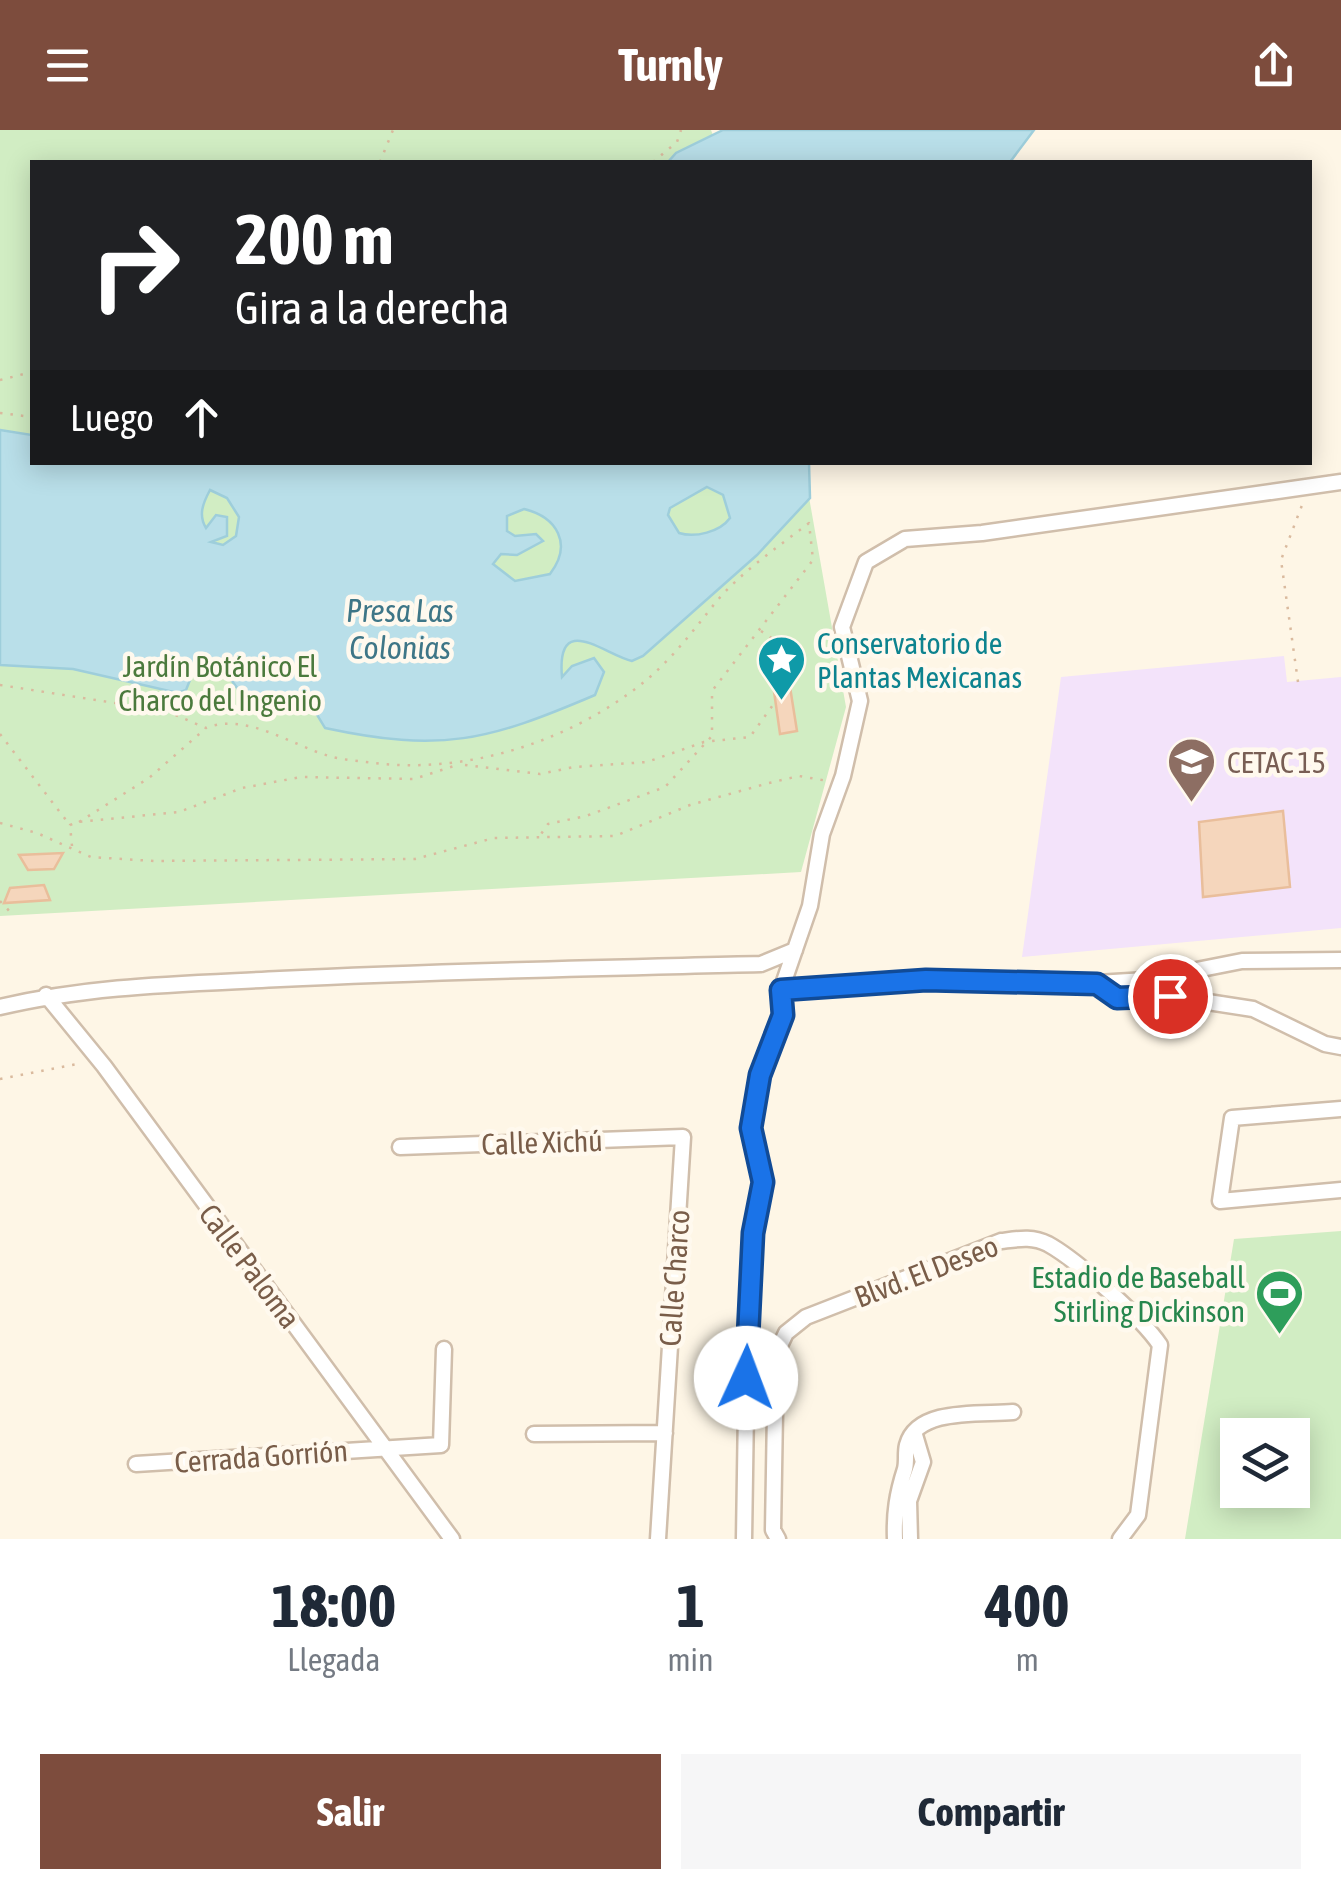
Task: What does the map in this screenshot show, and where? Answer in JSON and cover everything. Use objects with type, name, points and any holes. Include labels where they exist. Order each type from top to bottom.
[{"type":"street","points":[[744,1539],[747,1344],[753,1233],[763,1182],[751,1128],[760,1075],[783,1015],[781,990],[810,906],[822,834],[843,776],[860,702],[842,627],[866,562],[906,539],[1341,482]]},
{"type":"street","points":[[0,1007],[46,995],[152,984],[400,972],[761,964],[794,950]]},
{"type":"street","points":[[781,990],[926,980],[1097,984],[1146,980],[1242,960],[1341,960]]},
{"type":"street","points":[[1097,984],[1117,998],[1170,996],[1254,1009],[1325,1044],[1341,1047]]},
{"type":"street","name":"Calle Paloma","points":[[46,995],[104,1066],[452,1539]]},
{"type":"street","points":[[1341,1109],[1232,1118],[1220,1201],[1341,1190]]},
{"type":"street","name":"Calle Xichú","points":[[400,1147],[683,1137]]},
{"type":"street","name":"Calle Charco","points":[[658,1539],[683,1137]]},
{"type":"street","name":"Blvd. El Deseo","points":[[778,1539],[773,1530],[776,1354],[786,1332],[824,1310],[1001,1241],[1028,1237],[1049,1244],[1147,1325],[1160,1345],[1138,1515],[1120,1539]]},
{"type":"street","name":"Cerrada Gorrión","points":[[136,1464],[441,1445],[444,1349]]},
{"type":"street","points":[[895,1539],[895,1497],[905,1469],[908,1441],[925,1422],[1013,1412]]},
{"type":"street","points":[[534,1434],[664,1433]]},
{"type":"street","points":[[910,1539],[909,1501],[923,1462],[915,1435]]},
{"type":"path","points":[[381,160],[393,130]]},
{"type":"path","points":[[656,160],[678,142],[682,130]]},
{"type":"path","points":[[0,380],[30,372]]},
{"type":"path","points":[[0,412],[30,418]]},
{"type":"path","points":[[1298,682],[1282,560],[1308,489]]},
{"type":"path","points":[[78,822],[179,812],[242,788],[300,776],[414,779],[584,721],[638,686],[692,637],[718,600],[809,523],[813,560],[712,691],[712,736],[665,786],[586,816],[548,824],[539,836]]},
{"type":"path","points":[[760,630],[785,647],[778,669]]},
{"type":"path","points":[[0,685],[166,711],[206,728]]},
{"type":"path","points":[[70,826],[149,778],[206,728],[223,722],[290,737],[326,755],[362,762],[408,767],[461,764],[540,774],[574,766],[648,762],[704,742],[750,736],[776,702]]},
{"type":"path","points":[[0,734],[70,826],[72,848]]},
{"type":"path","points":[[0,823],[91,858],[154,862],[415,859],[494,838],[616,836],[690,805],[769,783],[798,776],[826,781],[843,776]]},
{"type":"path","points":[[0,900],[12,914]]},
{"type":"path","points":[[0,1078],[78,1062],[104,1066]]},
{"type":"shaded area","name":"CETAC 15","points":[[1284,656],[1287,682],[1341,677],[1341,928],[1022,957],[1061,677]]},
{"type":"green space","name":"Jardín Botánico El Charco del Ingenio","points":[[0,130],[711,130],[722,160],[30,160],[30,465],[803,465],[846,707],[801,872],[0,916]]},
{"type":"green space","name":"Estadio de Baseball Stirling Dickinson","points":[[1341,1231],[1341,1539],[1185,1539],[1234,1239]]},
{"type":"water","points":[[723,130],[1034,130],[1012,160],[670,160],[676,153]]},
{"type":"water","name":"Presa Las Colonias","points":[[0,430],[30,435],[30,465],[809,465],[810,498],[757,555],[643,656],[632,661],[574,641],[567,645],[562,657],[562,677],[572,666],[594,658],[604,672],[595,695],[493,732],[433,741],[366,736],[325,728],[313,708],[241,693],[223,669],[194,670],[186,690],[178,693],[73,669],[0,665]],"holes":[[[707,487],[723,495],[730,518],[707,533],[679,533],[668,515],[670,508]],[[210,490],[227,498],[239,517],[236,536],[223,545],[211,542],[227,536],[227,517],[216,515],[206,528],[202,518]],[[524,509],[553,525],[561,542],[560,552],[550,574],[515,581],[493,564],[501,554],[517,555],[543,541],[536,534],[515,536],[507,531],[507,516]]]},
{"type":"building","points":[[787,668],[797,731],[780,734],[771,670]]},
{"type":"building","name":"CETAC 15","points":[[1283,811],[1290,887],[1203,897],[1199,822]]},
{"type":"building","points":[[63,853],[54,869],[28,870],[19,855]]},
{"type":"building","points":[[44,885],[50,900],[4,903],[10,888]]},
{"type":"place","name":"Conservatorio de Plantas Mexicanas","points":[[782,702]]},
{"type":"place","name":"CETAC 15","points":[[1192,804]]},
{"type":"place","name":"Estadio de Baseball Stirling Dickinson","points":[[1280,1336]]},
{"type":"route","points":[[746,1378],[753,1233],[763,1182],[751,1128],[760,1075],[783,1015],[781,990],[926,980],[1097,984],[1117,998],[1170,996]]}]
